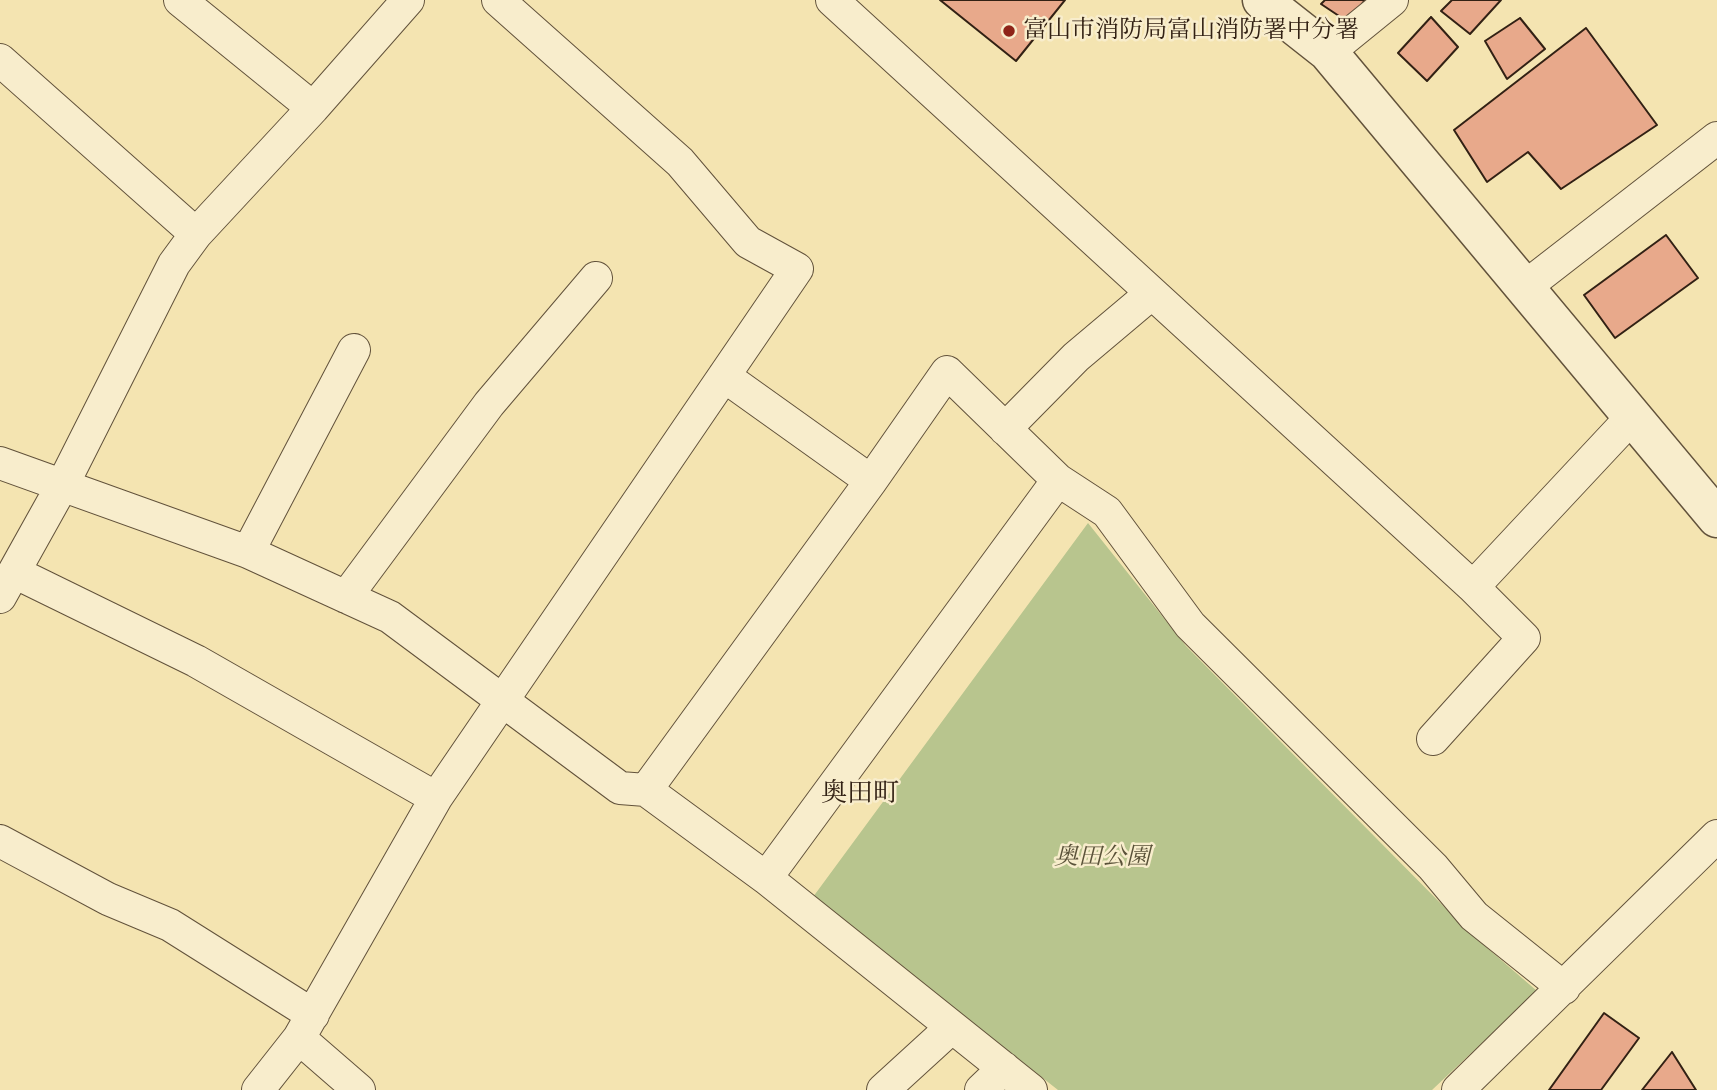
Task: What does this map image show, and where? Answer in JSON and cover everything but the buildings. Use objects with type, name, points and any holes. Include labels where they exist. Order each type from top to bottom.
[{"type":"street","points":[[180,0],[313,108]]},
{"type":"street","points":[[408,0],[313,108],[196,234],[174,264],[63,484],[7,585],[196,661],[436,798]]},
{"type":"street","points":[[258,1090],[306,1027],[436,798],[797,269],[748,242],[680,162],[499,0]]},
{"type":"street","points":[[832,0],[1473,587],[1524,638],[1433,739]]},
{"type":"street","points":[[1262,0],[1328,52],[1717,517]]},
{"type":"street","points":[[1328,52],[1392,0]]},
{"type":"street","points":[[0,60],[196,234]]},
{"type":"street","points":[[1525,287],[1717,138]]},
{"type":"street","points":[[346,597],[489,404],[596,278]]},
{"type":"street","points":[[1005,429],[1076,357],[1152,293]]},
{"type":"street","points":[[248,552],[354,350]]},
{"type":"street","points":[[646,790],[947,372],[1058,480],[1107,512],[1190,625],[1433,867],[1474,916],[1564,988]]},
{"type":"street","points":[[724,376],[871,481]]},
{"type":"street","points":[[1473,587],[1632,417]]},
{"type":"street","points":[[0,463],[248,552],[390,617],[620,788],[646,790],[766,878],[1031,1090]]},
{"type":"street","points":[[766,878],[1058,480]]},
{"type":"street","points":[[1458,1090],[1717,836]]},
{"type":"street","points":[[0,841],[108,899],[170,925],[306,1027],[359,1090]]},
{"type":"street","points":[[883,1090],[952,1027]]},
{"type":"street","points":[[981,1090],[1004,1068]]},
{"type":"green space","name":"奥田公園","points":[[1088,523],[1186,646],[1471,934],[1537,991],[1432,1090],[1058,1090],[813,897]]},
{"type":"place","name":"富山市消防局富山消防署中分署","points":[[1009,31]]},
{"type":"district","name":"奥田町","points":[[860,795]]}]
